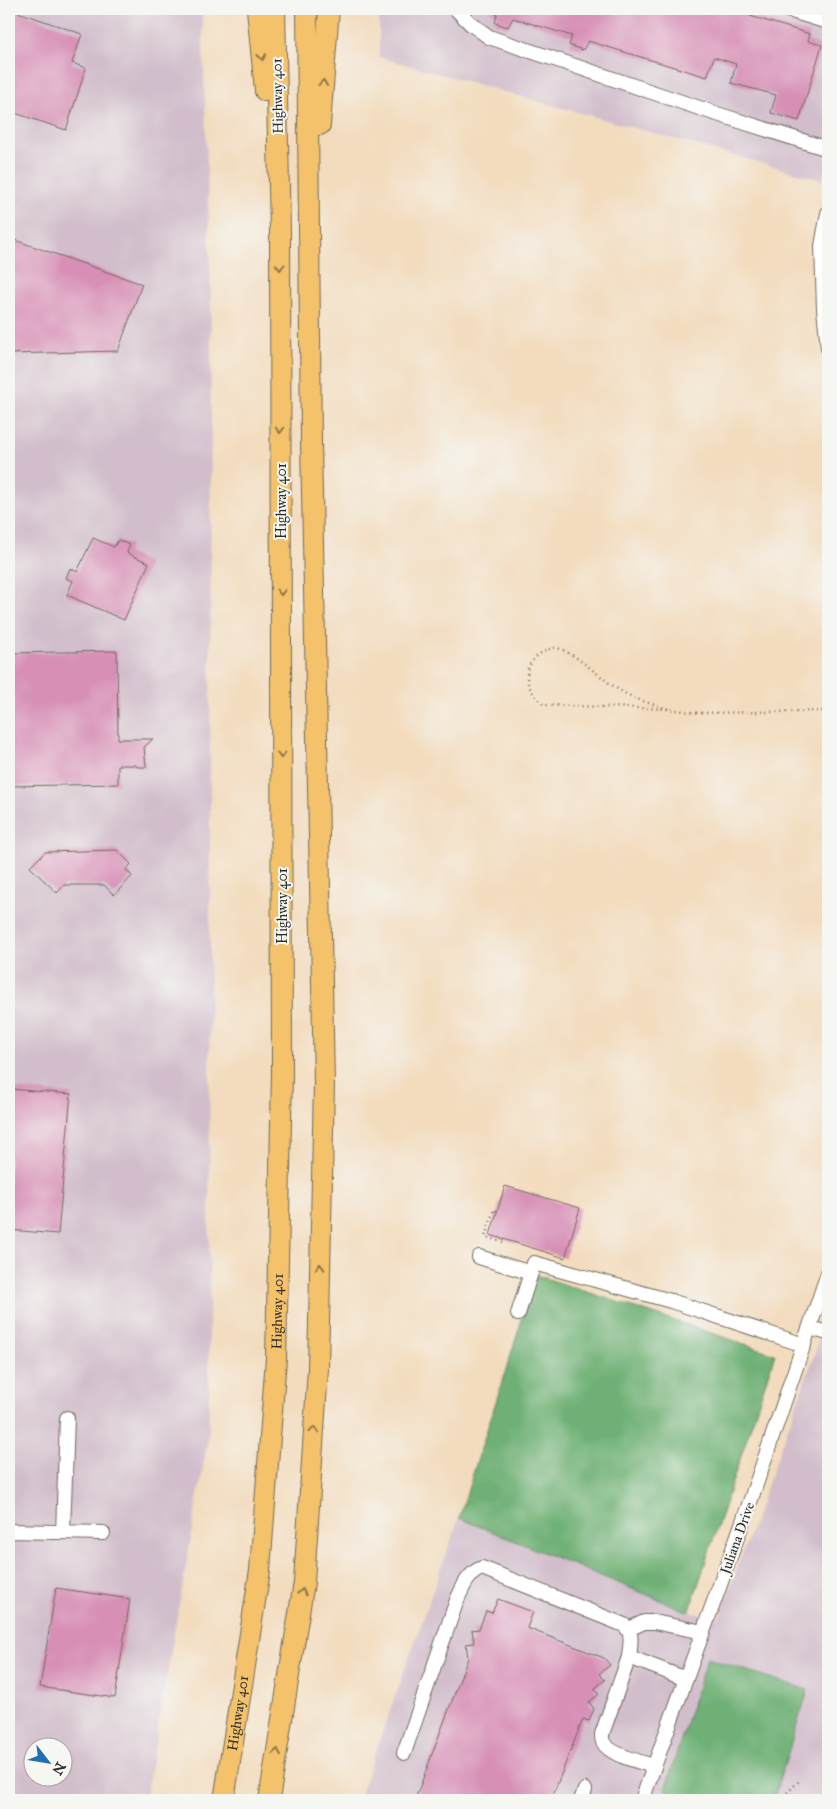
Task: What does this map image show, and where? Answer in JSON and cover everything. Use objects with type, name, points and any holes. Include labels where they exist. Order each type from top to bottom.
[{"type":"highway","points":[[257,9],[280,231]]},
{"type":"highway","name":"Highway 401","points":[[224,1800],[260,1570],[276,1358],[282,1073],[280,231],[275,9]]},
{"type":"highway","points":[[269,1800],[304,1582],[318,1369],[324,1082],[312,453],[307,9]]},
{"type":"highway","points":[[309,254],[329,9]]},
{"type":"street","points":[[456,9],[489,38],[714,114],[828,149]]},
{"type":"street","points":[[785,9],[828,22]]},
{"type":"street","points":[[828,213],[822,246],[824,310],[828,348]]},
{"type":"street","points":[[480,1257],[531,1272]]},
{"type":"street","points":[[518,1314],[534,1263],[671,1301],[804,1345]]},
{"type":"street","name":"Juliana Drive","points":[[642,1800],[750,1502],[828,1274]]},
{"type":"street","points":[[810,1328],[828,1333]]},
{"type":"street","points":[[62,1532],[67,1418]]},
{"type":"street","points":[[9,1531],[102,1533]]},
{"type":"street","points":[[404,1753],[457,1600],[475,1570],[482,1568],[619,1622],[629,1630],[631,1636],[629,1657],[602,1734],[603,1742],[614,1752],[654,1766]]},
{"type":"street","points":[[629,1630],[644,1622],[654,1622],[703,1632]]},
{"type":"street","points":[[629,1657],[686,1679]]},
{"type":"path","points":[[668,709],[635,699],[600,677],[572,654],[556,647],[543,651],[530,663],[527,677],[532,694],[544,705],[668,709],[699,713],[828,711]]},
{"type":"path","points":[[496,1211],[494,1209],[485,1237],[503,1242]]},
{"type":"path","points":[[780,1800],[801,1779]]},
{"type":"shaded area","points":[[9,9],[202,9],[211,288],[209,1433],[145,1800],[9,1800]]},
{"type":"shaded area","points":[[379,9],[828,9],[828,161],[822,180],[379,57]]},
{"type":"shaded area","points":[[828,1303],[828,1800],[358,1800],[459,1518],[689,1612],[719,1618],[813,1359]]},
{"type":"green space","points":[[536,1275],[775,1354],[689,1612],[459,1518]]},
{"type":"green space","points":[[707,1658],[808,1690],[773,1800],[697,1800],[665,1790]]},
{"type":"building","points":[[9,9],[82,34],[72,63],[86,68],[66,130],[9,111]]},
{"type":"building","points":[[491,9],[744,9],[751,11],[750,16],[810,34],[808,41],[822,45],[799,121],[771,113],[776,95],[731,83],[736,64],[714,57],[707,77],[588,41],[583,50],[569,45],[572,36],[513,18],[508,27],[495,23],[497,14],[490,11]]},
{"type":"building","points":[[9,238],[142,284],[118,351],[9,354]]},
{"type":"building","points":[[93,538],[114,547],[118,540],[130,545],[127,553],[149,563],[124,620],[67,595],[73,581],[66,578],[70,568],[77,572]]},
{"type":"building","points":[[117,651],[118,739],[153,739],[144,747],[146,767],[118,765],[118,784],[9,786],[9,653]]},
{"type":"building","points":[[117,850],[131,864],[126,870],[132,876],[114,895],[104,885],[64,885],[57,893],[30,867],[45,852]]},
{"type":"building","points":[[9,1089],[71,1094],[58,1234],[9,1230]]},
{"type":"building","points":[[505,1186],[580,1208],[565,1258],[490,1235]]},
{"type":"building","points":[[56,1588],[130,1599],[115,1698],[40,1687]]},
{"type":"building","points":[[498,1599],[533,1612],[527,1628],[604,1658],[610,1665],[599,1674],[605,1680],[594,1689],[599,1694],[589,1702],[594,1709],[589,1721],[583,1719],[551,1800],[415,1800],[468,1658],[466,1644],[474,1643],[472,1630],[479,1629],[486,1611],[492,1613]]}]
